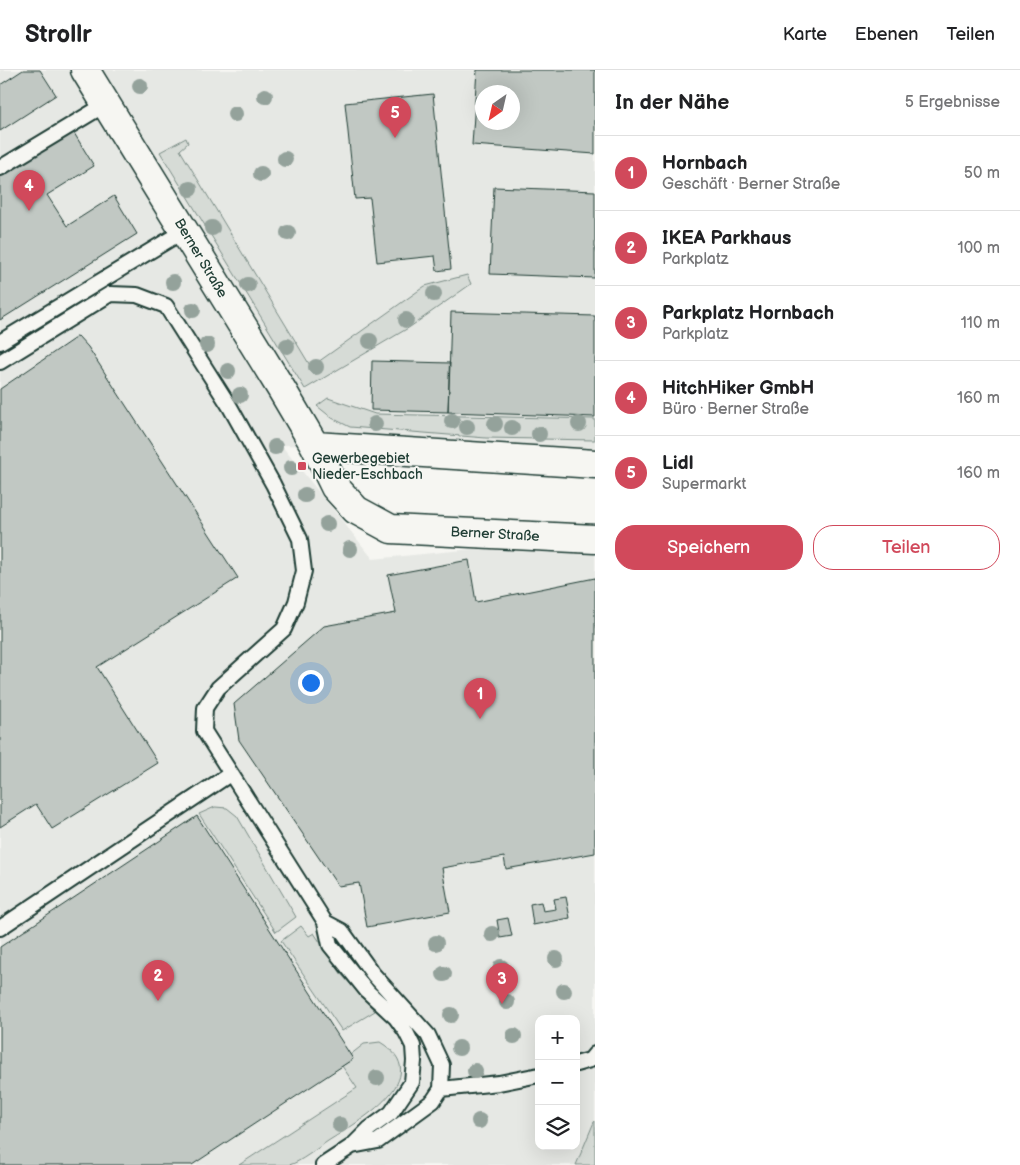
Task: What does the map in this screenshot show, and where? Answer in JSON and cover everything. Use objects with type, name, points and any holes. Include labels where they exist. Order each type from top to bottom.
[{"type":"street","name":"Berner Straße","points":[[86,70],[315,446],[335,487],[356,510],[391,529],[595,539]]},
{"type":"street","points":[[315,446],[595,464]]},
{"type":"lane","points":[[0,168],[106,104]]},
{"type":"lane","points":[[0,342],[184,230]]},
{"type":"lane","points":[[0,362],[110,294],[137,295],[166,306],[230,407],[273,484],[300,539],[304,571],[296,602],[284,629],[218,688],[205,708],[204,731],[325,922],[330,945],[367,991],[396,1018],[413,1046],[412,1082],[404,1097],[391,1113],[369,1129],[352,1146],[323,1165]]},
{"type":"lane","points":[[0,928],[230,774]]},
{"type":"lane","points":[[325,922],[342,931],[373,974],[428,1035],[442,1065],[441,1089],[433,1101],[378,1141],[352,1146]]},
{"type":"lane","points":[[580,1063],[590,1060],[595,1054]]},
{"type":"lane","points":[[441,1089],[499,1083],[535,1076]]},
{"type":"shaded area","points":[[0,70],[595,70],[595,454],[281,445],[373,559],[595,537],[595,1121],[576,1165],[0,1165]]},
{"type":"shaded area","points":[[186,138],[188,143],[180,150],[311,367],[425,286],[467,275],[471,284],[410,327],[305,389],[160,152]]},
{"type":"shaded area","points":[[328,398],[375,414],[595,419],[595,440],[486,438],[350,427],[332,418],[317,406]]},
{"type":"shaded area","points":[[215,807],[227,808],[237,816],[296,917],[276,932],[199,814]]},
{"type":"shaded area","points":[[301,926],[309,936],[314,933],[342,975],[375,1011],[342,1031],[281,941]]},
{"type":"shaded area","points":[[380,1042],[396,1056],[401,1070],[397,1084],[387,1098],[373,1111],[293,1164],[239,1165],[357,1088],[342,1066],[353,1059],[350,1055],[364,1044]]},
{"type":"shaded area","points":[[594,1122],[595,1165],[576,1165]]},
{"type":"building","points":[[23,70],[40,70],[56,95],[0,131],[0,85]]},
{"type":"building","points":[[477,70],[595,70],[595,154],[472,145],[475,100],[475,130],[520,130],[520,85],[476,85]]},
{"type":"building","points":[[433,94],[451,269],[437,271],[435,256],[377,262],[370,198],[355,199],[345,103]]},
{"type":"building","points":[[71,128],[94,166],[47,195],[67,226],[114,196],[137,234],[0,320],[0,172]]},
{"type":"building","points":[[494,187],[595,191],[595,278],[490,274]]},
{"type":"building","points":[[451,312],[595,316],[595,417],[448,412]]},
{"type":"building","points":[[78,336],[88,347],[238,578],[97,667],[158,763],[52,829],[36,804],[0,827],[0,389]]},
{"type":"building","points":[[372,361],[450,363],[448,412],[371,410]]},
{"type":"building","points":[[469,560],[476,602],[595,578],[595,853],[506,869],[504,857],[442,868],[450,912],[367,927],[359,883],[338,886],[239,740],[234,704],[324,626],[396,613],[388,575]]},
{"type":"building","points":[[197,816],[353,1059],[192,1165],[0,1165],[0,947]]},
{"type":"building","points":[[566,897],[570,918],[533,925],[530,904],[541,902],[543,911],[556,909],[554,899]]},
{"type":"building","points":[[508,918],[512,936],[500,938],[497,920]]},
{"type":"place","name":"Lidl","points":[[395,138]]},
{"type":"place","name":"HitchHiker GmbH","points":[[29,211]]},
{"type":"place","name":"Gewerbegebiet Nieder-Eschbach","points":[[302,466]]},
{"type":"place","name":"Hornbach","points":[[480,719]]},
{"type":"place","name":"IKEA Parkhaus","points":[[158,1001]]},
{"type":"place","name":"Parkplatz Hornbach","points":[[502,1004]]}]
